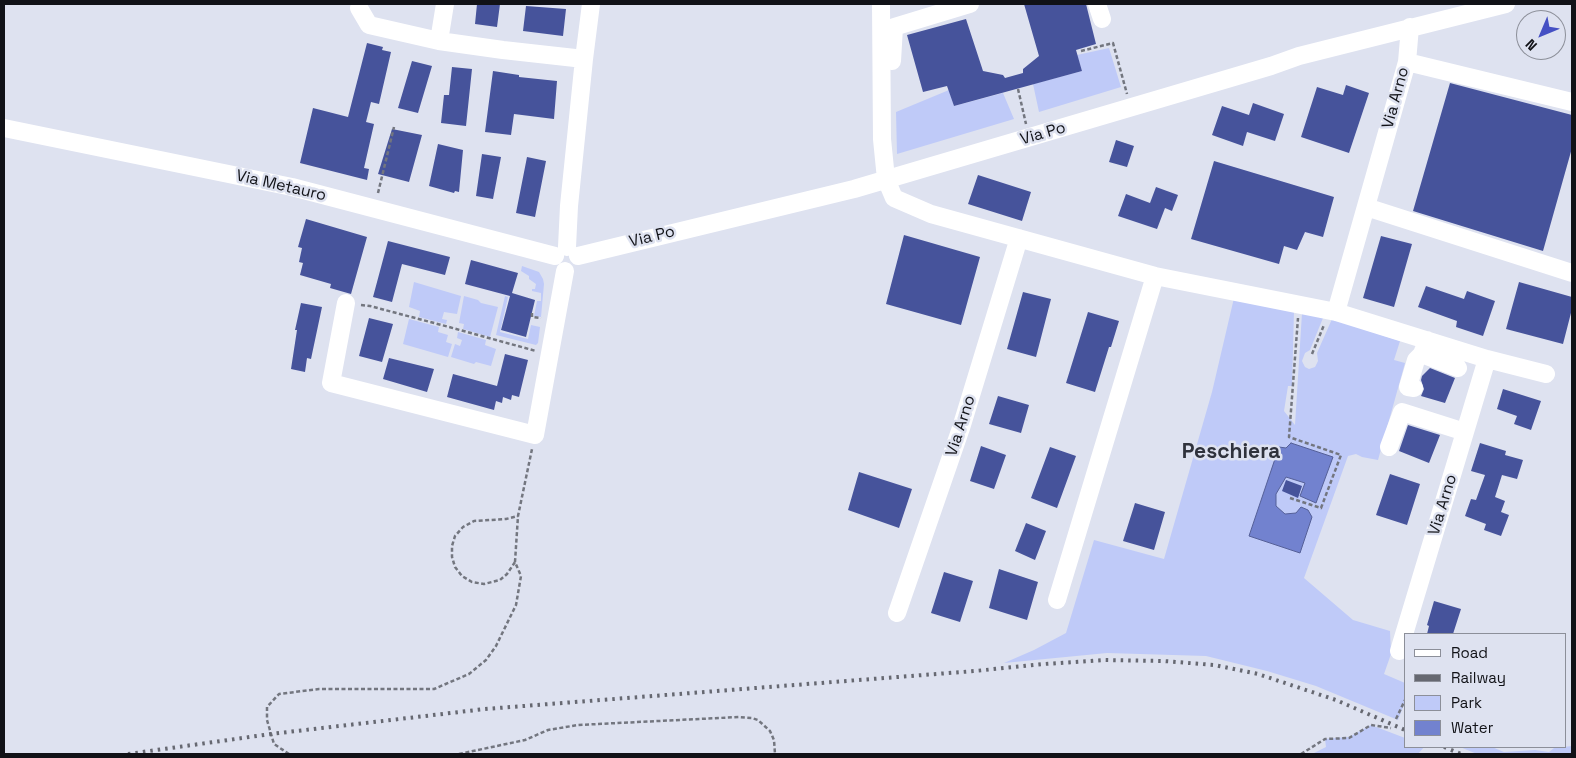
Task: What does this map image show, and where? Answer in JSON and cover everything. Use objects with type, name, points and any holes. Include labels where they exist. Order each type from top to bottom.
[{"type":"street","points":[[439,40],[445,4]]},
{"type":"street","points":[[346,303],[332,383],[535,435],[565,271],[557,267],[554,260],[567,253],[569,206],[584,59],[592,4]]},
{"type":"street","points":[[881,4],[882,139],[886,179],[894,198],[931,214],[1155,276],[1333,312],[1425,347],[1486,358],[1546,374]]},
{"type":"street","points":[[881,84],[890,83],[894,27],[970,4]]},
{"type":"street","name":"Via Po","points":[[567,253],[854,189],[1299,56],[1506,4]]},
{"type":"street","points":[[360,8],[369,25],[439,40],[584,59]]},
{"type":"street","name":"Via Arno","points":[[1333,312],[1366,208],[1407,62],[1410,27]]},
{"type":"street","points":[[1407,62],[1572,102]]},
{"type":"street","name":"Via Metauro","points":[[4,128],[292,187],[567,253]]},
{"type":"street","points":[[1366,208],[1572,273]]},
{"type":"street","name":"Via Arno","points":[[897,613],[962,428],[1019,238]]},
{"type":"street","points":[[1057,600],[1155,276]]},
{"type":"street","points":[[1425,347],[1458,368]]},
{"type":"street","points":[[1414,388],[1408,387],[1416,360],[1425,347]]},
{"type":"street","name":"Via Arno","points":[[1404,633],[1486,358]]},
{"type":"street","points":[[1389,447],[1402,412],[1464,432]]},
{"type":"street","name":"Via Arno","points":[[1399,651],[1404,634]]},
{"type":"path","points":[[1081,51],[1113,42],[1130,108]]},
{"type":"path","points":[[1018,89],[1029,138]]},
{"type":"path","points":[[378,195],[390,153],[394,127]]},
{"type":"path","points":[[346,303],[370,306],[550,355]]},
{"type":"path","points":[[1290,498],[1321,508],[1341,455],[1289,437],[1299,305]]},
{"type":"path","points":[[1312,354],[1333,312]]},
{"type":"path","points":[[532,313],[532,317],[541,318]]},
{"type":"path","points":[[289,754],[274,744],[267,720],[267,707],[279,694],[319,689],[434,689],[469,674],[486,660],[496,646],[516,605],[521,576],[515,562],[518,516],[535,435]]},
{"type":"path","points":[[515,562],[507,574],[500,580],[484,584],[472,582],[462,576],[456,568],[452,557],[452,546],[455,536],[463,527],[474,521],[506,519],[518,516]]},
{"type":"path","points":[[1396,719],[1404,702]]},
{"type":"path","points":[[459,754],[525,740],[548,730],[578,725],[739,717],[758,720],[770,731],[774,740],[775,754]]},
{"type":"path","points":[[1301,754],[1325,739],[1349,738],[1371,725],[1391,728]]},
{"type":"green space","points":[[1109,48],[1121,87],[1039,112],[1033,84],[1082,71],[1077,55]]},
{"type":"green space","points":[[949,90],[954,106],[1003,93],[1014,119],[897,154],[896,112]]},
{"type":"green space","points":[[522,266],[539,272],[543,279],[541,317],[534,316],[537,301],[541,301],[541,293],[532,291],[532,289],[535,289],[536,284],[521,271]]},
{"type":"green space","points":[[414,282],[461,296],[457,314],[444,312],[442,319],[447,320],[446,324],[419,317],[420,311],[409,307]]},
{"type":"green space","points":[[464,296],[498,307],[490,337],[463,329],[464,324],[459,323]]},
{"type":"green space","points":[[505,296],[508,297],[500,332],[528,339],[531,325],[540,327],[538,343],[536,345],[496,335]]},
{"type":"green space","points":[[1234,298],[1294,311],[1292,386],[1288,386],[1284,411],[1295,425],[1302,313],[1323,318],[1310,350],[1305,353],[1302,361],[1305,367],[1309,369],[1315,367],[1318,361],[1317,353],[1332,319],[1400,341],[1394,360],[1405,363],[1378,460],[1356,454],[1348,456],[1304,578],[1353,620],[1390,631],[1391,654],[1384,674],[1404,683],[1404,705],[1398,720],[1316,686],[1267,671],[1206,656],[1107,653],[1004,663],[1066,633],[1094,540],[1164,559],[1212,392]]},
{"type":"green space","points":[[409,319],[439,327],[438,332],[448,335],[446,342],[452,344],[448,357],[403,344]]},
{"type":"green space","points":[[458,332],[486,340],[485,345],[496,349],[491,366],[476,362],[474,364],[451,357],[455,344],[460,346],[462,340],[457,338]]},
{"type":"green space","points":[[1371,725],[1404,738],[1404,748],[1423,748],[1418,754],[1312,754],[1326,747],[1325,739],[1349,737]]},
{"type":"green space","points":[[1572,746],[1572,754],[1477,754],[1462,748],[1494,748],[1504,752],[1535,750],[1549,752],[1554,748]]},
{"type":"water","points":[[1291,443],[1333,457],[1316,503],[1300,496],[1305,483],[1286,477],[1276,494],[1276,506],[1285,514],[1296,513],[1301,507],[1308,510],[1312,517],[1300,553],[1249,536],[1279,447],[1286,448]]},
{"type":"building","points":[[477,4],[500,4],[497,27],[475,24]]},
{"type":"building","points":[[1024,4],[1086,4],[1096,44],[1076,50],[1082,71],[954,106],[947,86],[923,92],[907,35],[966,19],[983,71],[1003,75],[1005,78],[1023,73],[1023,69],[1039,56]]},
{"type":"building","points":[[526,6],[566,9],[563,36],[523,31]]},
{"type":"building","points":[[367,43],[383,47],[382,50],[391,52],[379,104],[371,102],[366,122],[374,124],[364,168],[369,169],[367,180],[300,163],[313,108],[348,117]]},
{"type":"building","points":[[412,61],[432,66],[418,113],[398,108]]},
{"type":"building","points":[[452,67],[472,69],[466,126],[441,123],[444,95],[449,95]]},
{"type":"building","points":[[493,71],[519,75],[519,77],[557,81],[554,119],[514,114],[511,135],[485,132]]},
{"type":"building","points":[[1450,83],[1572,115],[1572,148],[1543,251],[1413,211]]},
{"type":"building","points":[[1346,85],[1369,93],[1349,153],[1301,137],[1317,87],[1343,95]]},
{"type":"building","points":[[1253,103],[1284,114],[1275,141],[1247,132],[1243,146],[1212,135],[1222,106],[1249,115]]},
{"type":"building","points":[[392,129],[422,135],[409,182],[378,174]]},
{"type":"building","points":[[1116,140],[1134,146],[1127,167],[1109,162]]},
{"type":"building","points":[[438,144],[463,150],[459,192],[455,191],[454,193],[429,186]]},
{"type":"building","points":[[482,154],[501,157],[493,199],[476,196]]},
{"type":"building","points":[[527,157],[546,161],[535,217],[516,213]]},
{"type":"building","points":[[1214,161],[1334,197],[1323,237],[1305,232],[1297,250],[1284,246],[1279,264],[1191,239]]},
{"type":"building","points":[[978,175],[1031,192],[1022,221],[968,204]]},
{"type":"building","points":[[1156,187],[1178,195],[1172,211],[1165,208],[1157,229],[1118,216],[1126,194],[1150,203]]},
{"type":"building","points":[[306,219],[367,237],[351,294],[330,288],[331,284],[300,275],[303,263],[299,262],[302,248],[298,247]]},
{"type":"building","points":[[904,235],[980,257],[961,325],[886,304]]},
{"type":"building","points":[[1381,236],[1412,244],[1394,307],[1363,298]]},
{"type":"building","points":[[388,241],[450,257],[445,275],[402,264],[392,302],[373,297]]},
{"type":"building","points":[[471,260],[518,273],[512,293],[535,300],[526,337],[501,330],[510,296],[465,284]]},
{"type":"building","points":[[1519,282],[1572,297],[1572,309],[1563,344],[1506,329]]},
{"type":"building","points":[[1426,286],[1464,299],[1467,291],[1495,301],[1483,336],[1456,327],[1457,321],[1418,307]]},
{"type":"building","points":[[1023,292],[1051,299],[1036,357],[1007,349]]},
{"type":"building","points":[[301,303],[322,307],[311,359],[307,358],[305,372],[291,369],[297,330],[295,330]]},
{"type":"building","points":[[1088,312],[1119,321],[1095,392],[1066,383]]},
{"type":"building","points":[[369,318],[393,324],[382,362],[359,356]]},
{"type":"building","points":[[505,354],[528,360],[519,397],[512,395],[511,400],[503,397],[502,403],[496,401],[494,410],[447,397],[453,374],[497,386]]},
{"type":"building","points":[[389,358],[434,369],[427,392],[383,379]]},
{"type":"building","points":[[1430,368],[1455,378],[1445,403],[1421,396],[1424,389],[1421,380],[1422,376]]},
{"type":"building","points":[[1503,389],[1541,401],[1531,430],[1514,424],[1517,416],[1497,409]]},
{"type":"building","points":[[998,396],[1029,405],[1021,433],[989,424]]},
{"type":"building","points":[[1408,425],[1440,435],[1429,463],[1399,451]]},
{"type":"building","points":[[1480,443],[1506,451],[1505,455],[1523,460],[1517,479],[1502,475],[1495,497],[1505,501],[1501,512],[1509,515],[1501,536],[1484,530],[1486,524],[1465,516],[1471,499],[1476,500],[1485,475],[1471,471]]},
{"type":"building","points":[[981,446],[1006,455],[994,489],[970,481]]},
{"type":"building","points":[[1050,447],[1076,456],[1057,508],[1031,498]]},
{"type":"building","points":[[859,472],[912,489],[899,528],[848,510]]},
{"type":"building","points":[[1390,474],[1420,484],[1407,525],[1376,515]]},
{"type":"building","points":[[1286,480],[1302,486],[1298,498],[1282,491]]},
{"type":"building","points":[[1135,503],[1165,512],[1154,550],[1123,541]]},
{"type":"building","points":[[1026,523],[1046,531],[1035,560],[1015,551]]},
{"type":"building","points":[[999,569],[1038,582],[1027,620],[989,608]]},
{"type":"building","points":[[944,572],[973,581],[960,622],[931,613]]},
{"type":"building","points":[[1434,601],[1461,609],[1453,633],[1427,633],[1429,626],[1427,625]]},
{"type":"railway","points":[[128,754],[271,734],[485,709],[1104,660],[1164,661],[1214,665],[1258,674],[1336,700],[1404,730]]},
{"type":"railway","points":[[1446,748],[1461,754]]},
{"type":"district","name":"Peschiera","points":[[1231,452]]}]
